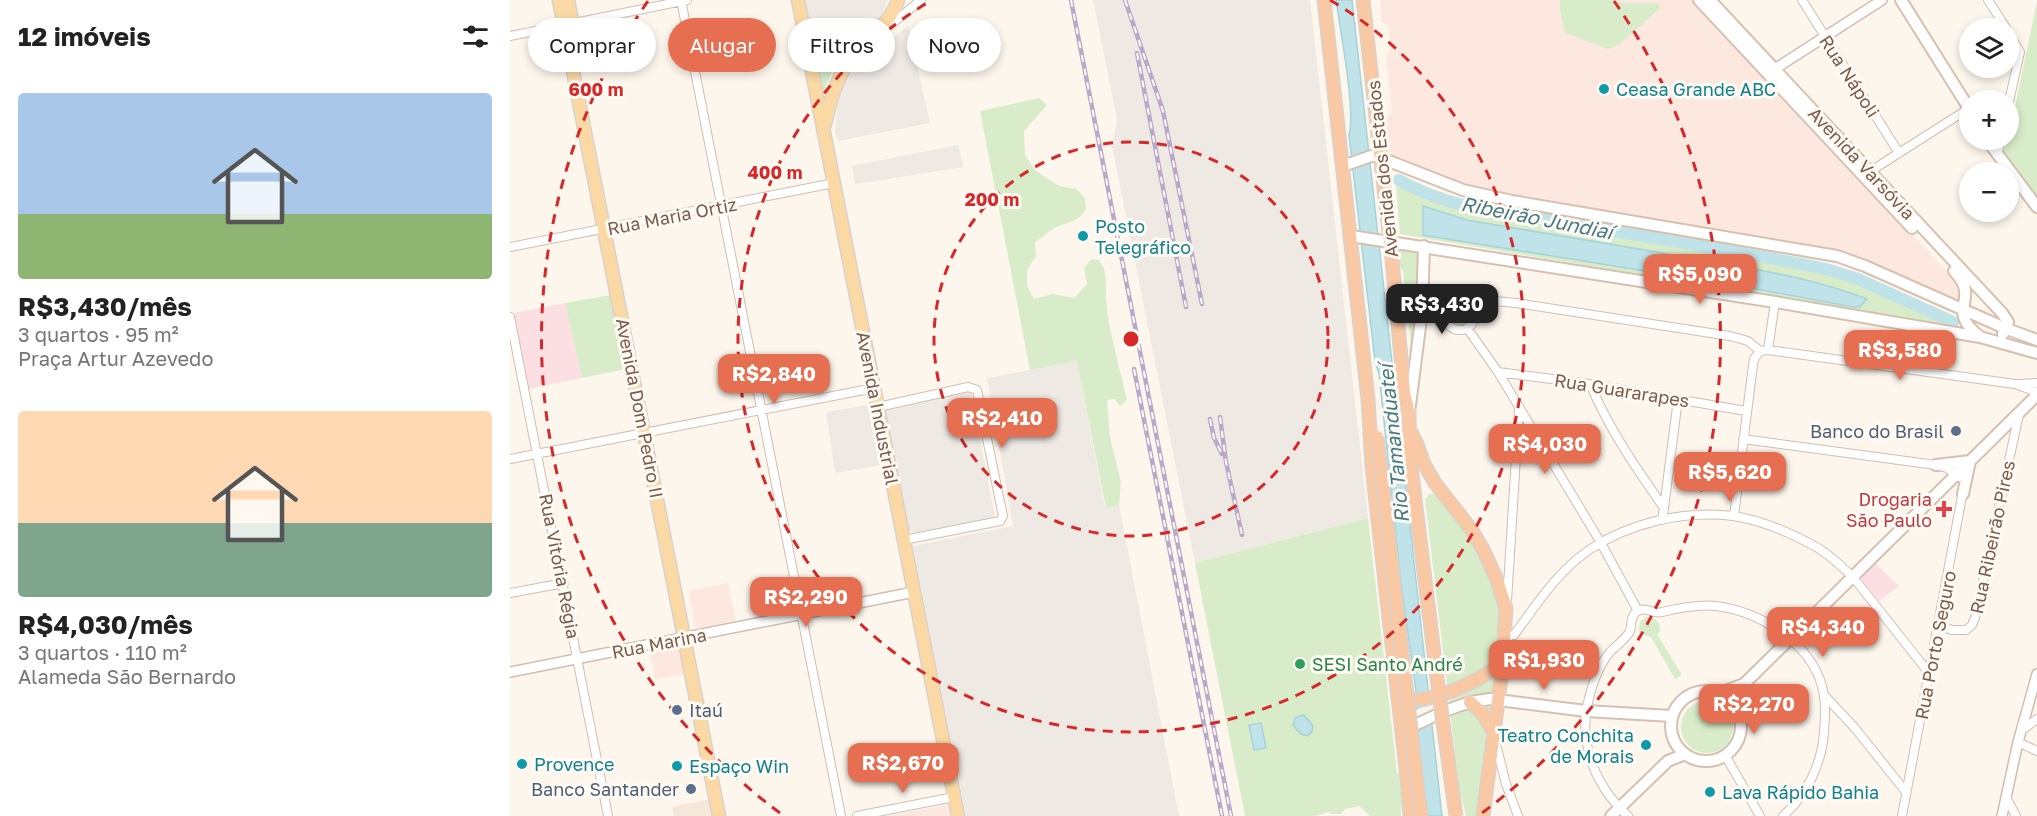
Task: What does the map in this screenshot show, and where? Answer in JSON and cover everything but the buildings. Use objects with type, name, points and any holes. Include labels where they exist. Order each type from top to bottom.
[{"type":"highway","points":[[1324,0],[1355,237],[1372,467],[1405,700],[1402,730],[1413,816]]},
{"type":"highway","name":"Avenida dos Estados","points":[[1363,0],[1385,241],[1404,392],[1409,414],[1410,458],[1456,816]]},
{"type":"highway","points":[[1368,399],[1377,437],[1413,816]]},
{"type":"highway","points":[[1410,431],[1435,483],[1483,549],[1506,608],[1498,699],[1482,816]]},
{"type":"highway","points":[[1405,700],[1443,694],[1485,676],[1502,662]]},
{"type":"highway","points":[[1470,702],[1482,713],[1494,733]]},
{"type":"main road","name":"Avenida Dom Pedro II","points":[[559,0],[566,18]]},
{"type":"main road","name":"Avenida Dom Pedro II","points":[[568,0],[568,18]]},
{"type":"main road","name":"Avenida Industrial","points":[[798,0],[802,18]]},
{"type":"main road","name":"Avenida Varsóvia","points":[[1699,0],[1771,70]]},
{"type":"main road","name":"Avenida Varsóvia","points":[[1710,0],[1961,280],[1965,290],[1966,322],[1980,337]]},
{"type":"main road","points":[[1901,0],[1959,94]]},
{"type":"main road","points":[[889,18],[897,4]]},
{"type":"main road","name":"Avenida Dom Pedro II","points":[[578,72],[688,637],[719,816]]},
{"type":"main road","name":"Avenida Industrial","points":[[812,72],[958,816]]},
{"type":"main road","points":[[824,131],[837,79],[841,72]]},
{"type":"main road","points":[[1994,150],[2037,207]]},
{"type":"main road","points":[[1347,164],[1376,157],[1463,190],[1512,201],[1837,256],[1965,306],[2007,329],[2037,340]]},
{"type":"main road","name":"Avenida Varsóvia","points":[[1866,174],[1996,306],[2006,317],[2007,329]]},
{"type":"main road","points":[[1355,237],[1775,302],[1980,337],[2037,352]]},
{"type":"main road","points":[[1409,414],[1422,311],[1424,246]]},
{"type":"main road","points":[[1965,306],[1977,298],[1996,306]]},
{"type":"main road","points":[[1994,340],[2007,329]]},
{"type":"main road","points":[[1736,710],[1744,684],[2037,394]]},
{"type":"main road","points":[[1936,465],[1970,461]]},
{"type":"main road","points":[[1963,494],[1970,461]]},
{"type":"main road","name":"Avenida Dom Pedro II","points":[[688,637],[728,816]]},
{"type":"main road","points":[[1718,694],[1744,684]]},
{"type":"main road","points":[[1705,692],[1718,694],[1730,701],[1736,710],[1740,723],[1739,737],[1734,747],[1725,755],[1706,761],[1694,759],[1685,754],[1674,740],[1671,728],[1672,716],[1680,702],[1690,695],[1705,692]]},
{"type":"main road","points":[[1402,730],[1470,702],[1498,699],[1586,711],[1672,716]]},
{"type":"main road","points":[[1668,761],[1674,740]]},
{"type":"main road","points":[[1611,816],[1668,761],[1685,754]]},
{"type":"street","points":[[597,18],[684,0],[841,816]]},
{"type":"street","points":[[895,23],[921,0]]},
{"type":"street","name":"Rua Nápoli","points":[[1802,0],[1899,153]]},
{"type":"street","points":[[1771,70],[1882,0]]},
{"type":"street","points":[[1988,0],[2000,18]]},
{"type":"street","points":[[897,4],[904,9],[915,6]]},
{"type":"street","points":[[510,36],[528,32]]},
{"type":"street","points":[[1866,174],[1959,116]]},
{"type":"street","points":[[1997,155],[1998,150]]},
{"type":"street","name":"Rua Maria Ortiz","points":[[510,247],[834,183]]},
{"type":"street","points":[[1455,301],[1463,301],[1473,308],[1474,321],[1467,328],[1459,330],[1451,326],[1446,314],[1448,306],[1455,301]]},
{"type":"street","points":[[1473,308],[1495,301],[1526,304],[1730,336],[1748,341],[1764,351],[2014,384],[2037,383]]},
{"type":"street","points":[[1734,516],[1754,359],[1764,351],[1775,302]]},
{"type":"street","points":[[1422,311],[1446,314]]},
{"type":"street","name":"Rua Vitória Régia","points":[[510,317],[608,816]]},
{"type":"street","points":[[1467,328],[1520,408],[1601,543],[1638,611]]},
{"type":"street","name":"Rua Guararapes","points":[[1498,372],[1590,384],[1746,411]]},
{"type":"street","points":[[1590,384],[1625,452],[1664,508]]},
{"type":"street","points":[[2014,384],[2037,394]]},
{"type":"street","points":[[878,407],[968,387],[974,388],[978,393],[1002,519],[904,540]]},
{"type":"street","points":[[510,459],[874,388]]},
{"type":"street","points":[[1662,520],[1678,399]]},
{"type":"street","points":[[1506,608],[1520,408]]},
{"type":"street","name":"Rua Ribeirão Pires","points":[[1938,625],[1952,630],[1966,630],[1975,618],[2019,413]]},
{"type":"street","points":[[1743,439],[1936,465],[1957,474]]},
{"type":"street","name":"Rua Porto Seguro","points":[[1902,816],[1963,494],[1961,480],[1957,474]]},
{"type":"street","points":[[1504,637],[1514,634],[1557,578],[1601,543],[1622,533],[1662,520],[1707,515],[1734,516],[1777,529],[1819,549],[1853,577],[1929,672]]},
{"type":"street","points":[[510,593],[564,583]]},
{"type":"street","name":"Rua Marina","points":[[510,672],[914,592]]},
{"type":"street","points":[[1628,816],[1604,789],[1591,762],[1586,739],[1586,711],[1594,681],[1602,663],[1630,631],[1632,617],[1638,611],[1646,609],[1657,613],[1695,606],[1726,608],[1752,616],[1790,639],[1808,659],[1824,695],[1854,727],[1906,792]]},
{"type":"street","points":[[2002,816],[2018,742],[2037,674]]},
{"type":"street","points":[[1783,816],[1802,795],[1819,759],[1824,734],[1824,695]]},
{"type":"street","points":[[2022,730],[2037,719]]},
{"type":"street","points":[[1494,733],[1506,784],[1518,816]]},
{"type":"street","points":[[2018,742],[2037,751]]},
{"type":"street","points":[[1725,755],[1760,816]]},
{"type":"street","points":[[857,816],[954,797]]},
{"type":"street","points":[[2007,799],[2016,816]]},
{"type":"shaded area","points":[[804,0],[888,0],[880,18],[808,18]]},
{"type":"shaded area","points":[[1093,0],[1310,0],[1368,518],[1195,563],[1112,146],[1117,120]]},
{"type":"shaded area","name":"Ceasa Grande ABC","points":[[1380,0],[1692,0],[1958,283],[1960,293],[1958,297],[1950,299],[1865,260],[1818,246],[1503,194],[1459,183],[1395,159],[1388,149],[1385,120],[1392,112],[1386,56],[1391,48],[1388,26],[1382,22]]},
{"type":"shaded area","points":[[907,27],[907,72],[918,72],[930,123],[838,141],[835,132],[837,105],[845,82],[852,72],[895,72],[895,36]]},
{"type":"shaded area","points":[[958,145],[964,167],[855,184],[852,166]]},
{"type":"shaded area","points":[[565,303],[582,378],[529,389],[514,313]]},
{"type":"shaded area","points":[[1077,361],[1105,508],[1119,505],[1179,816],[966,816],[913,546],[1013,526],[987,378]]},
{"type":"shaded area","points":[[971,392],[995,518],[914,533],[909,529],[885,409]]},
{"type":"shaded area","points":[[868,405],[882,465],[835,473],[826,412]]},
{"type":"shaded area","points":[[1875,563],[1899,586],[1879,601],[1862,580],[1863,575]]},
{"type":"shaded area","points":[[728,583],[736,621],[696,629],[689,591]]},
{"type":"shaded area","points":[[679,645],[685,674],[655,679],[650,650]]},
{"type":"shaded area","points":[[710,799],[713,816],[674,816],[672,807]]},
{"type":"shaded area","points":[[946,805],[950,816],[888,816]]},
{"type":"green space","points":[[1560,0],[1615,0],[1626,3],[1660,4],[1659,9],[1619,45],[1608,49],[1565,33]]},
{"type":"green space","points":[[2037,2],[2037,197],[2019,172],[2019,162],[2011,162],[2004,152],[2004,150],[2019,150],[2019,90]]},
{"type":"green space","points":[[818,72],[832,72],[824,92],[821,93]]},
{"type":"green space","points":[[1039,98],[1047,105],[1024,131],[1025,155],[1036,171],[1059,186],[1076,189],[1085,198],[1086,209],[1076,219],[1056,227],[1035,242],[1036,256],[1027,270],[1027,285],[1034,299],[1053,294],[1074,298],[1087,284],[1084,268],[1091,259],[1099,260],[1104,270],[1110,325],[1127,400],[1120,406],[1115,399],[1107,400],[1110,438],[1121,482],[1119,505],[1106,508],[1077,361],[1030,370],[980,111]]},
{"type":"green space","points":[[1396,186],[1468,210],[1832,274],[1855,281],[1949,324],[1949,327],[1400,234]]},
{"type":"green space","points":[[1398,249],[1411,250],[1417,253],[1418,258],[1417,316],[1412,355],[1403,271],[1399,265]]},
{"type":"green space","points":[[611,295],[625,369],[582,378],[565,303]]},
{"type":"green space","points":[[1460,305],[1467,308],[1470,315],[1467,322],[1460,325],[1453,322],[1450,315],[1453,308]]},
{"type":"green space","points":[[1433,493],[1441,495],[1469,532],[1490,571],[1501,613],[1497,667],[1479,816],[1466,816],[1459,786],[1425,499]]},
{"type":"green space","name":"SESI Santo André","points":[[1368,518],[1397,773],[1401,774],[1401,816],[1370,816],[1359,806],[1345,809],[1341,814],[1330,812],[1315,816],[1245,816],[1195,563]]},
{"type":"green space","points":[[1646,617],[1655,619],[1659,623],[1660,632],[1657,634],[1682,675],[1675,679],[1651,637],[1639,632],[1640,622]]},
{"type":"green space","points":[[1707,701],[1717,703],[1725,709],[1731,717],[1733,727],[1731,737],[1725,745],[1717,751],[1707,753],[1697,751],[1689,745],[1683,737],[1681,727],[1683,717],[1689,709],[1697,703]]},
{"type":"water","name":"Rio Tamanduateí","points":[[1336,0],[1352,0],[1442,816],[1425,816],[1415,717],[1417,699],[1401,583],[1379,374],[1375,361],[1349,135],[1351,123],[1349,89]]},
{"type":"water","points":[[1423,206],[1467,220],[1775,273],[1821,284],[1867,299],[1860,307],[1853,307],[1423,235]]},
{"type":"water","points":[[1302,715],[1313,726],[1308,736],[1301,734],[1293,725],[1295,718]]},
{"type":"water","points":[[1261,723],[1266,748],[1254,750],[1249,725]]},
{"type":"pier","points":[[1433,704],[1434,717],[1417,725],[1413,711]]},
{"type":"waterway","name":"Ribeirão Jundiaí","points":[[1399,180],[1438,198],[1480,209],[1729,250],[1826,269],[1858,279],[1953,322]]},
{"type":"railway","points":[[1071,0],[1231,816]]},
{"type":"railway","points":[[1125,0],[1163,111],[1202,304]]},
{"type":"railway","points":[[1137,53],[1186,307]]},
{"type":"railway","points":[[1134,369],[1222,816]]},
{"type":"railway","points":[[1220,417],[1226,462],[1242,535]]},
{"type":"railway","points":[[1210,419],[1214,438],[1222,454]]},
{"type":"place","name":"Ceasa Grande ABC","points":[[1604,89]]},
{"type":"place","name":"Posto Telegráfico","points":[[1083,236]]},
{"type":"place","name":"Banco do Brasil","points":[[1956,431]]},
{"type":"place","name":"Drogaria São Paulo","points":[[1944,509]]},
{"type":"place","name":"SESI Santo André","points":[[1300,664]]},
{"type":"place","name":"Itaú","points":[[677,710]]},
{"type":"place","name":"Teatro Conchita de Morais","points":[[1646,745]]},
{"type":"place","name":"Provence","points":[[522,764]]},
{"type":"place","name":"Espaço Win","points":[[677,766]]},
{"type":"place","name":"Banco Santander","points":[[691,789]]},
{"type":"place","name":"Lava Rápido Bahia","points":[[1710,792]]}]
